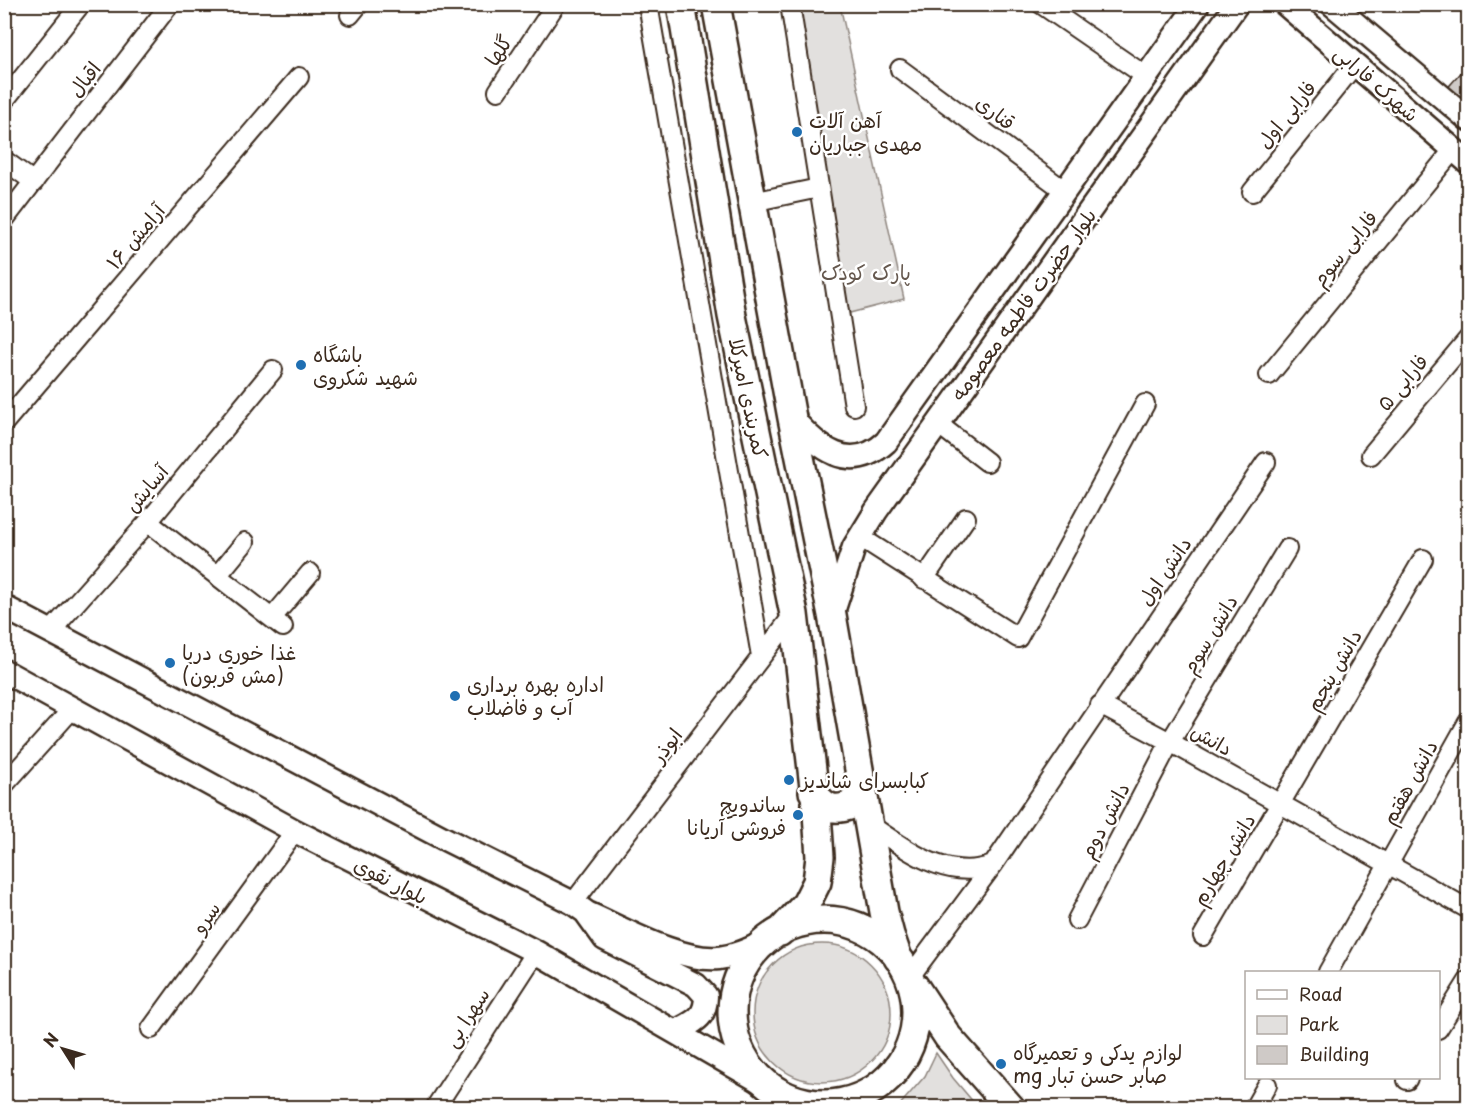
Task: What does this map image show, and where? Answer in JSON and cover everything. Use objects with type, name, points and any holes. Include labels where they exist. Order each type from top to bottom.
[{"type":"highway","name":"کمربندی امیرکلا","points":[[681,4],[732,316],[794,614],[817,813],[820,856],[817,882],[806,904],[771,938]]},
{"type":"highway","name":"کمربندی امیرکلا","points":[[716,4],[792,418],[832,615],[884,912],[890,935],[904,968]]},
{"type":"highway","points":[[813,792],[821,804],[840,809],[852,805],[863,783]]},
{"type":"highway","points":[[807,1107],[777,1091],[759,1078],[746,1061],[737,1042],[732,1021],[733,999],[738,979],[748,960],[771,938],[800,923],[822,920],[843,922],[863,929],[883,941],[904,968],[948,1037],[1011,1107]]},
{"type":"highway","points":[[777,1091],[797,1100],[820,1104],[843,1102],[864,1095],[883,1082],[899,1065],[910,1045],[915,1023],[915,1000],[904,968]]},
{"type":"main road","name":"بلوار حضرت فاطمه معصومه","points":[[792,418],[818,444],[837,455],[865,456],[886,442],[1198,4]]},
{"type":"main road","name":"بلوار حضرت فاطمه معصومه","points":[[832,615],[849,561],[876,511],[1237,4]]},
{"type":"main road","name":"شهرک فارابی","points":[[1285,4],[1461,155]]},
{"type":"main road","points":[[1317,30],[1334,6]]},
{"type":"main road","name":"شهرک فارابی","points":[[1334,6],[1468,119]]},
{"type":"main road","points":[[1065,191],[1090,210]]},
{"type":"main road","points":[[4,607],[447,840],[580,908],[685,956],[716,958],[740,954],[771,938]]},
{"type":"main road","name":"بلوار نقوی","points":[[4,671],[295,831],[536,952],[777,1091]]},
{"type":"main road","points":[[580,908],[605,939],[696,985],[706,996],[706,1008],[698,1019],[675,1032]]},
{"type":"street","points":[[4,101],[81,4]]},
{"type":"street","name":"اقبال","points":[[4,220],[170,4]]},
{"type":"street","name":"گلها","points":[[498,91],[556,4]]},
{"type":"street","points":[[648,4],[705,322],[761,656]]},
{"type":"street","points":[[790,4],[854,406]]},
{"type":"street","points":[[1041,4],[1147,77]]},
{"type":"street","name":"فارابی اول","points":[[1252,192],[1355,64]]},
{"type":"street","name":"قناری","points":[[900,69],[1065,191]]},
{"type":"street","name":"آرامش ۱۶","points":[[4,423],[299,77]]},
{"type":"street","name":"فارابی سوم","points":[[1269,375],[1461,155]]},
{"type":"street","points":[[4,160],[34,182]]},
{"type":"street","points":[[752,202],[819,188]]},
{"type":"street","points":[[705,322],[732,316]]},
{"type":"street","name":"فارابی ۵","points":[[1371,455],[1468,339]]},
{"type":"street","name":"آسایش","points":[[51,631],[148,522],[273,370]]},
{"type":"street","points":[[860,537],[1017,638],[1145,404]]},
{"type":"street","points":[[938,423],[987,462]]},
{"type":"street","points":[[725,440],[755,432]]},
{"type":"street","name":"دانش اول","points":[[1100,705],[1266,462]]},
{"type":"street","points":[[924,579],[966,518]]},
{"type":"street","points":[[148,522],[277,623],[310,573]]},
{"type":"street","points":[[217,576],[245,542]]},
{"type":"street","name":"دانش سوم","points":[[1170,742],[1287,549]]},
{"type":"street","name":"دانش پنجم","points":[[1281,804],[1423,559]]},
{"type":"street","name":"ابوذر","points":[[580,908],[761,656],[794,614]]},
{"type":"street","points":[[904,968],[993,865],[1100,705]]},
{"type":"street","name":"دانش","points":[[1100,705],[1468,909]]},
{"type":"street","points":[[4,785],[73,708]]},
{"type":"street","name":"دانش هفتم","points":[[1329,971],[1468,722]]},
{"type":"street","name":"دانش دوم","points":[[1077,920],[1170,742]]},
{"type":"street","name":"دانش چهارم","points":[[1203,936],[1281,804]]},
{"type":"street","points":[[870,825],[908,850],[944,867],[973,871],[993,865]]},
{"type":"street","name":"سرو","points":[[151,1029],[295,831]]},
{"type":"street","name":"سهرا بی","points":[[435,1107],[536,952]]},
{"type":"street","points":[[1440,1026],[1468,981]]},
{"type":"street","points":[[1254,1107],[1267,1085]]},
{"type":"green space","name":"پارک کودک","points":[[782,5],[840,5],[904,299],[842,315]]},
{"type":"green space","points":[[822,944],[848,949],[871,964],[886,987],[891,1013],[886,1039],[871,1062],[848,1077],[822,1082],[796,1077],[773,1062],[758,1039],[753,1013],[758,987],[773,964],[796,949]]},
{"type":"green space","points":[[936,1053],[975,1104],[971,1108],[898,1107],[925,1076]]},
{"type":"building","points":[[1466,67],[1468,69],[1468,115],[1443,93]]},
{"type":"place","name":"آهن آلات مهدی جباریان","points":[[797,132]]},
{"type":"place","name":"باشگاه شهید شکروی","points":[[301,365]]},
{"type":"place","name":"غذا خوری دریا (مش قربون)","points":[[170,663]]},
{"type":"place","name":"اداره بهره برداری آب و فاضلاب","points":[[455,696]]},
{"type":"place","name":"کبابسرای شاندیز","points":[[789,780]]},
{"type":"place","name":"ساندویچ فروشی آریانا","points":[[798,815]]},
{"type":"place","name":"لوازم یدکی و تعمیرگاه mg صابر حسن تبار","points":[[1001,1064]]}]
